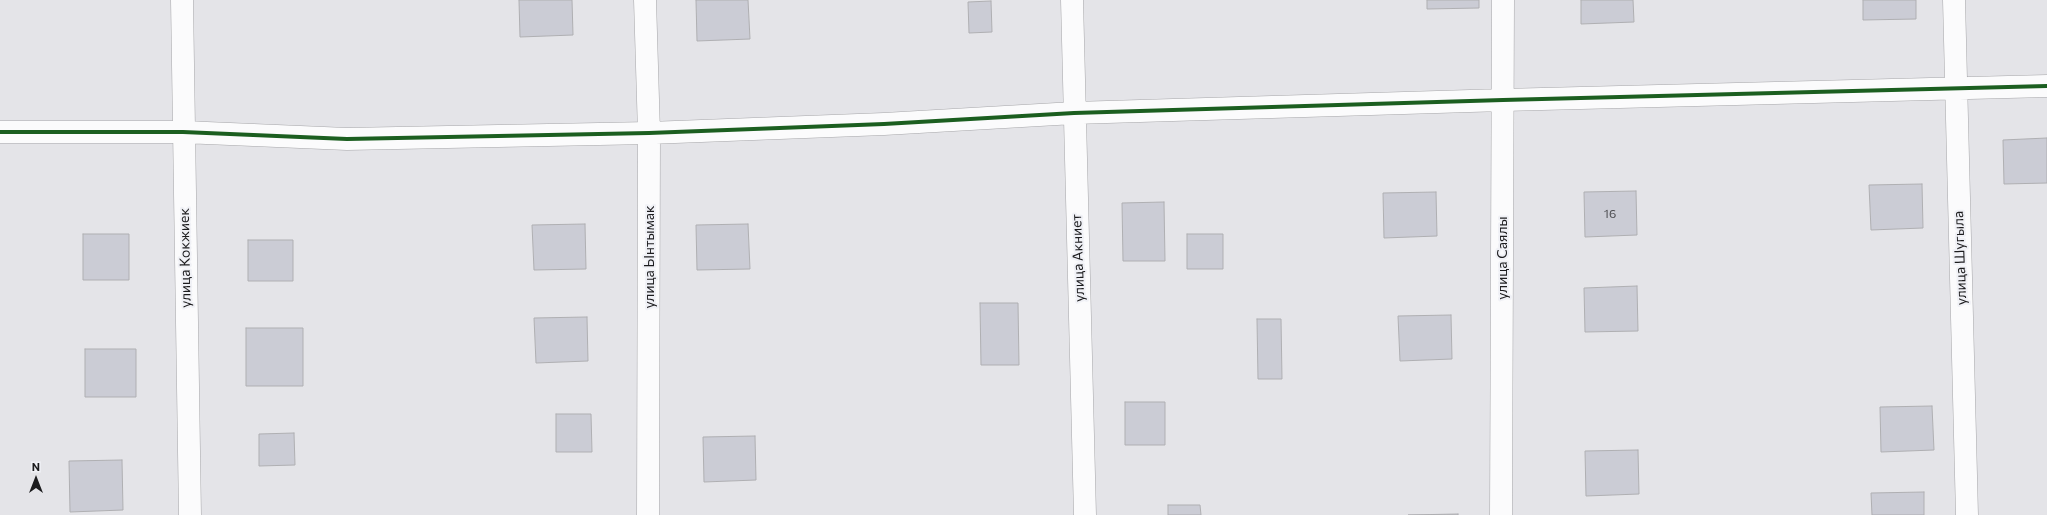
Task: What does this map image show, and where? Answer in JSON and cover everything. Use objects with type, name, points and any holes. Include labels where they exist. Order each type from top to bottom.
[{"type":"street","name":"улица Кокжиек","points":[[182,0],[190,515]]},
{"type":"street","name":"улица Ынтымак","points":[[645,0],[649,133],[648,515]]},
{"type":"street","name":"улица Акниет","points":[[1072,0],[1085,515]]},
{"type":"street","name":"улица Саялы","points":[[1501,515],[1503,0]]},
{"type":"street","name":"улица Шугыла","points":[[1954,0],[1967,515]]},
{"type":"street","points":[[0,132],[183,132],[347,139],[649,133],[884,124],[1074,113],[2047,86]]},
{"type":"building","points":[[519,0],[572,0],[573,35],[520,37]]},
{"type":"building","points":[[696,0],[748,0],[750,39],[697,41]]},
{"type":"building","points":[[1427,0],[1479,0],[1479,8],[1427,9]]},
{"type":"building","points":[[1581,0],[1633,0],[1634,22],[1581,24]]},
{"type":"building","points":[[1863,0],[1916,0],[1916,19],[1863,20]]},
{"type":"building","points":[[991,1],[992,32],[969,33],[968,2]]},
{"type":"building","points":[[2047,138],[2047,183],[2004,184],[2003,140]]},
{"type":"building","points":[[1922,184],[1923,228],[1871,230],[1869,185]]},
{"type":"building","points":[[1636,191],[1637,235],[1585,237],[1584,192]]},
{"type":"building","points":[[1436,192],[1437,236],[1384,238],[1383,193]]},
{"type":"building","points":[[1164,202],[1165,261],[1123,261],[1122,203]]},
{"type":"building","points":[[585,224],[586,269],[534,270],[532,225]]},
{"type":"building","points":[[748,224],[750,269],[697,270],[696,225]]},
{"type":"building","points":[[83,234],[129,234],[129,280],[83,280]]},
{"type":"building","points":[[1187,234],[1223,234],[1223,269],[1187,269]]},
{"type":"building","points":[[248,240],[293,240],[293,281],[248,281]]},
{"type":"building","points":[[1637,286],[1638,331],[1585,332],[1584,288]]},
{"type":"building","points":[[980,303],[1018,303],[1019,365],[981,365]]},
{"type":"building","points":[[1451,315],[1452,359],[1400,361],[1398,316]]},
{"type":"building","points":[[587,317],[588,361],[536,363],[534,318]]},
{"type":"building","points":[[1257,319],[1281,319],[1282,379],[1258,379]]},
{"type":"building","points":[[246,328],[303,328],[303,386],[246,386]]},
{"type":"building","points":[[85,349],[136,349],[136,397],[85,397]]},
{"type":"building","points":[[1125,402],[1165,402],[1165,445],[1125,445]]},
{"type":"building","points":[[1932,406],[1934,450],[1881,452],[1880,407]]},
{"type":"building","points":[[556,414],[591,414],[592,452],[556,452]]},
{"type":"building","points":[[294,433],[295,465],[259,466],[259,434]]},
{"type":"building","points":[[755,436],[756,480],[704,482],[703,437]]},
{"type":"building","points":[[1638,450],[1639,494],[1586,496],[1585,451]]},
{"type":"building","points":[[122,460],[123,510],[70,512],[69,461]]},
{"type":"building","points":[[1924,492],[1924,515],[1872,515],[1871,493]]},
{"type":"building","points":[[1168,505],[1200,505],[1201,515],[1168,515]]},
{"type":"building","points":[[1458,514],[1458,515],[1408,515]]},
{"type":"cycle path","points":[[0,132],[183,132],[347,139],[649,133],[884,124],[1074,113],[2047,86]]}]
